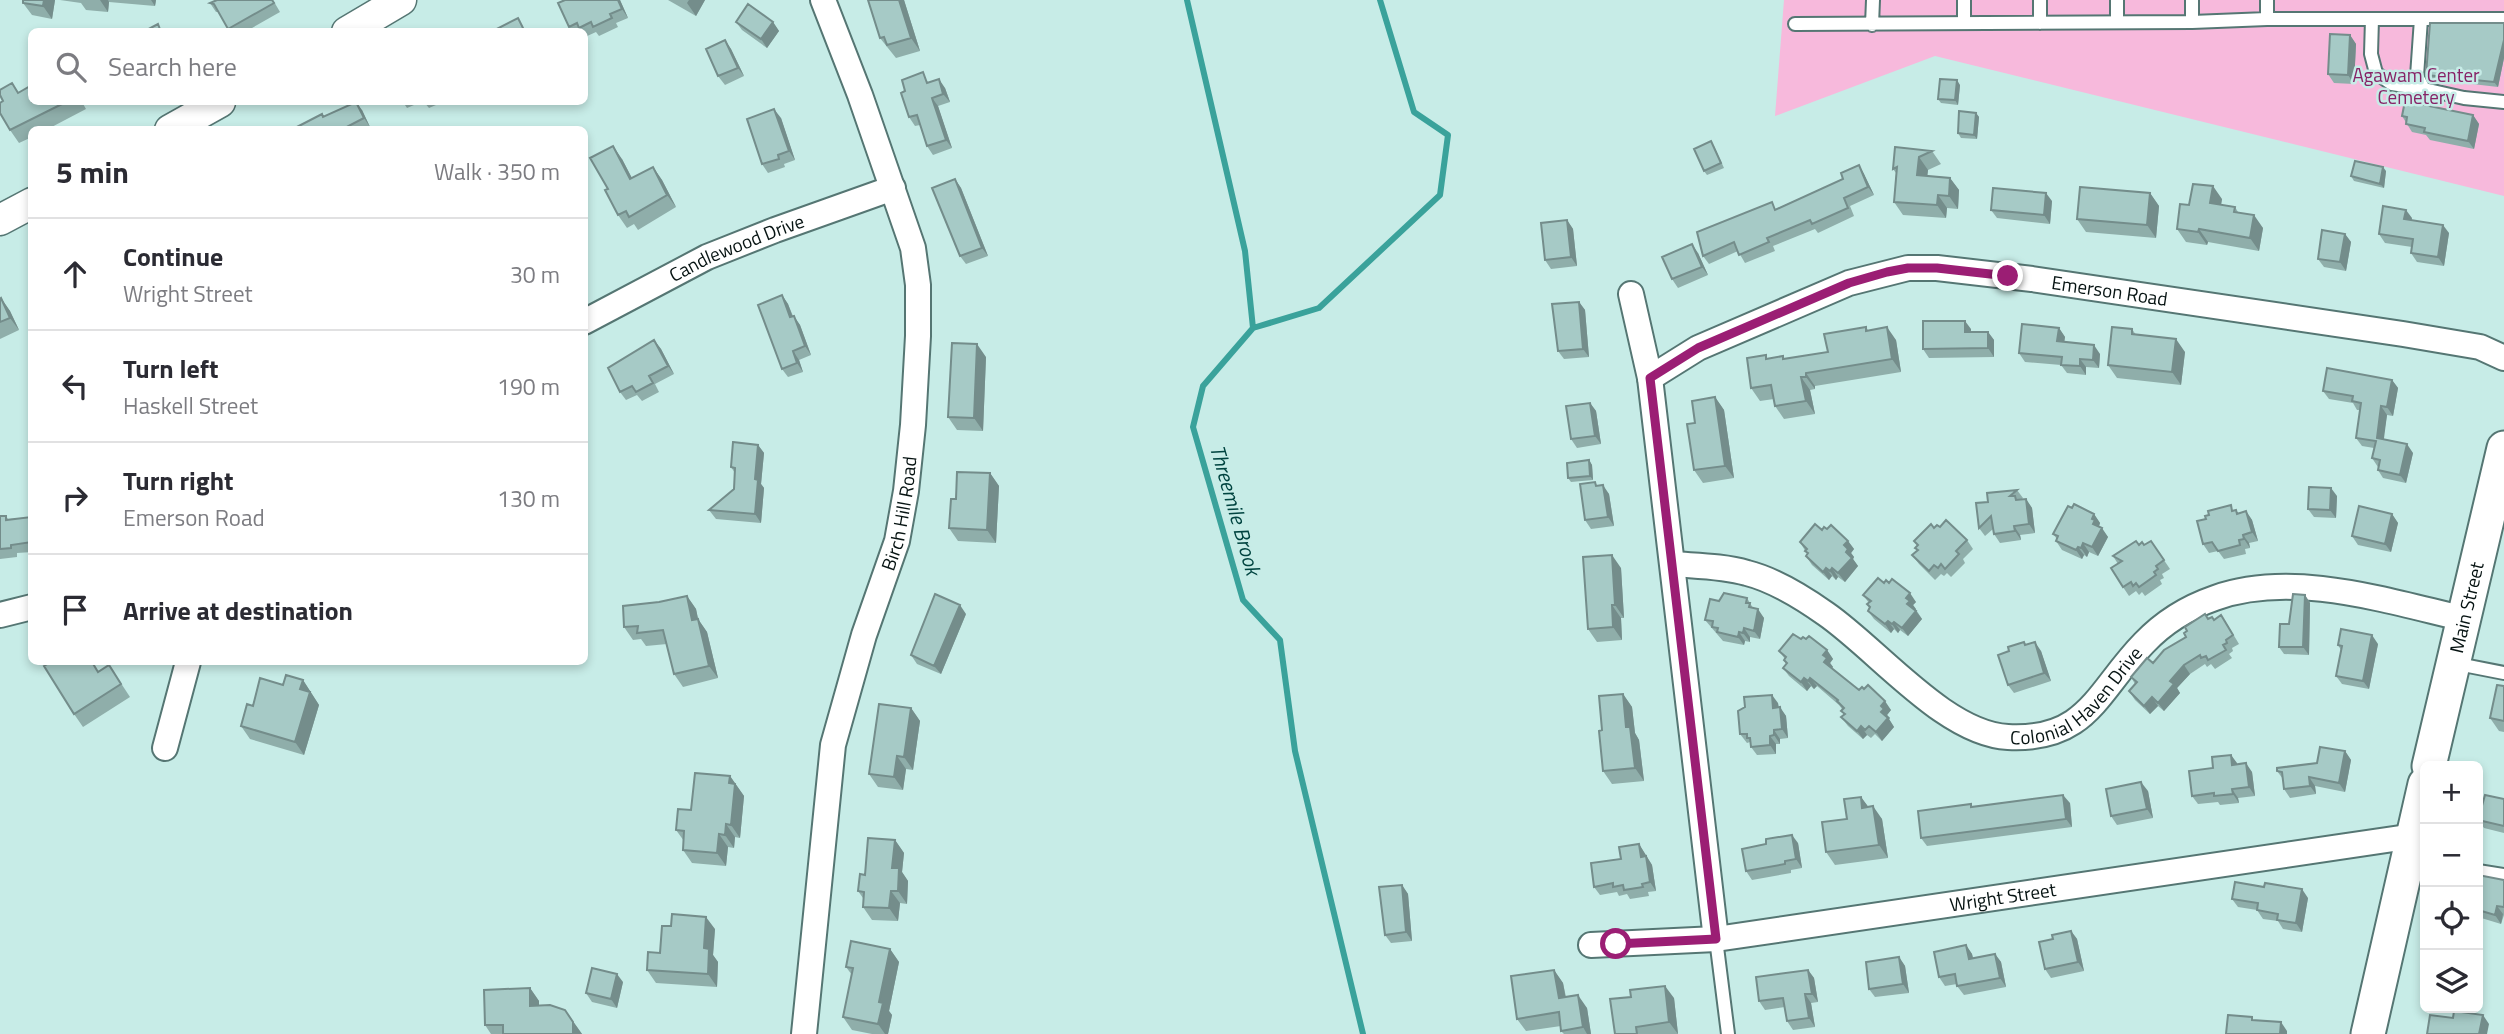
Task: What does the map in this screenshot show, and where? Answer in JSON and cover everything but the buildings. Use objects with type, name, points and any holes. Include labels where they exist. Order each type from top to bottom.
[{"type":"main road","name":"Main Street","points":[[2430,761],[2504,448]]},
{"type":"main road","points":[[2368,1034],[2413,852],[2420,812]]},
{"type":"street","points":[[354,28],[401,0]]},
{"type":"street","name":"Birch Hill Road","points":[[804,1034],[833,745],[867,624],[897,541],[906,491],[913,425],[919,285],[913,248],[893,188],[823,0]]},
{"type":"street","points":[[177,126],[215,105]]},
{"type":"street","name":"Candlewood Drive","points":[[588,320],[674,273],[729,247],[893,188]]},
{"type":"street","points":[[0,220],[28,205]]},
{"type":"street","name":"Emerson Road","points":[[1650,378],[1698,348],[1849,283],[1908,268],[2032,279],[2403,334],[2480,347],[2504,358]]},
{"type":"street","points":[[1631,294],[1650,378],[1716,939]]},
{"type":"street","name":"Colonial Haven Drive","points":[[1673,564],[1747,573],[1786,589],[1824,612],[1861,640],[1946,715],[1972,729],[2005,737],[2051,733],[2073,724],[2102,695],[2144,642],[2202,603],[2237,591],[2277,586],[2302,587],[2376,599],[2465,619]]},
{"type":"street","points":[[0,615],[28,608]]},
{"type":"street","points":[[165,748],[187,665]]},
{"type":"street","name":"Wright Street","points":[[1591,945],[1716,939],[2413,852]]},
{"type":"lane","points":[[1872,25],[1873,0]]},
{"type":"lane","points":[[1964,0],[1964,23]]},
{"type":"lane","points":[[2040,0],[2040,23]]},
{"type":"lane","points":[[2117,0],[2117,22]]},
{"type":"lane","points":[[2192,0],[2192,22]]},
{"type":"lane","points":[[2267,0],[2267,19]]},
{"type":"lane","points":[[2372,19],[2371,54],[2376,74],[2392,84],[2504,102]]},
{"type":"lane","points":[[2421,19],[2417,76],[2424,89]]},
{"type":"lane","points":[[1795,24],[2504,19]]},
{"type":"lane","points":[[2453,663],[2504,673]]},
{"type":"lane","points":[[2483,871],[2504,875]]},
{"type":"lane","points":[[1716,939],[1728,1034]]},
{"type":"green space","name":"Agawam Center Cemetery","points":[[1784,0],[2504,0],[2504,196],[1935,56],[1775,116]]},
{"type":"waterway","name":"Threemile Brook","points":[[1187,0],[1245,251],[1253,328],[1203,386],[1193,427],[1243,600],[1280,640],[1295,751],[1363,1034]]},
{"type":"waterway","points":[[1253,328],[1319,308],[1440,195],[1448,135],[1414,112],[1380,0]]},
{"type":"route","points":[[1616,944],[1716,939],[1650,378],[1698,348],[1849,283],[1887,272],[1908,268],[1937,268],[2008,276]]}]
